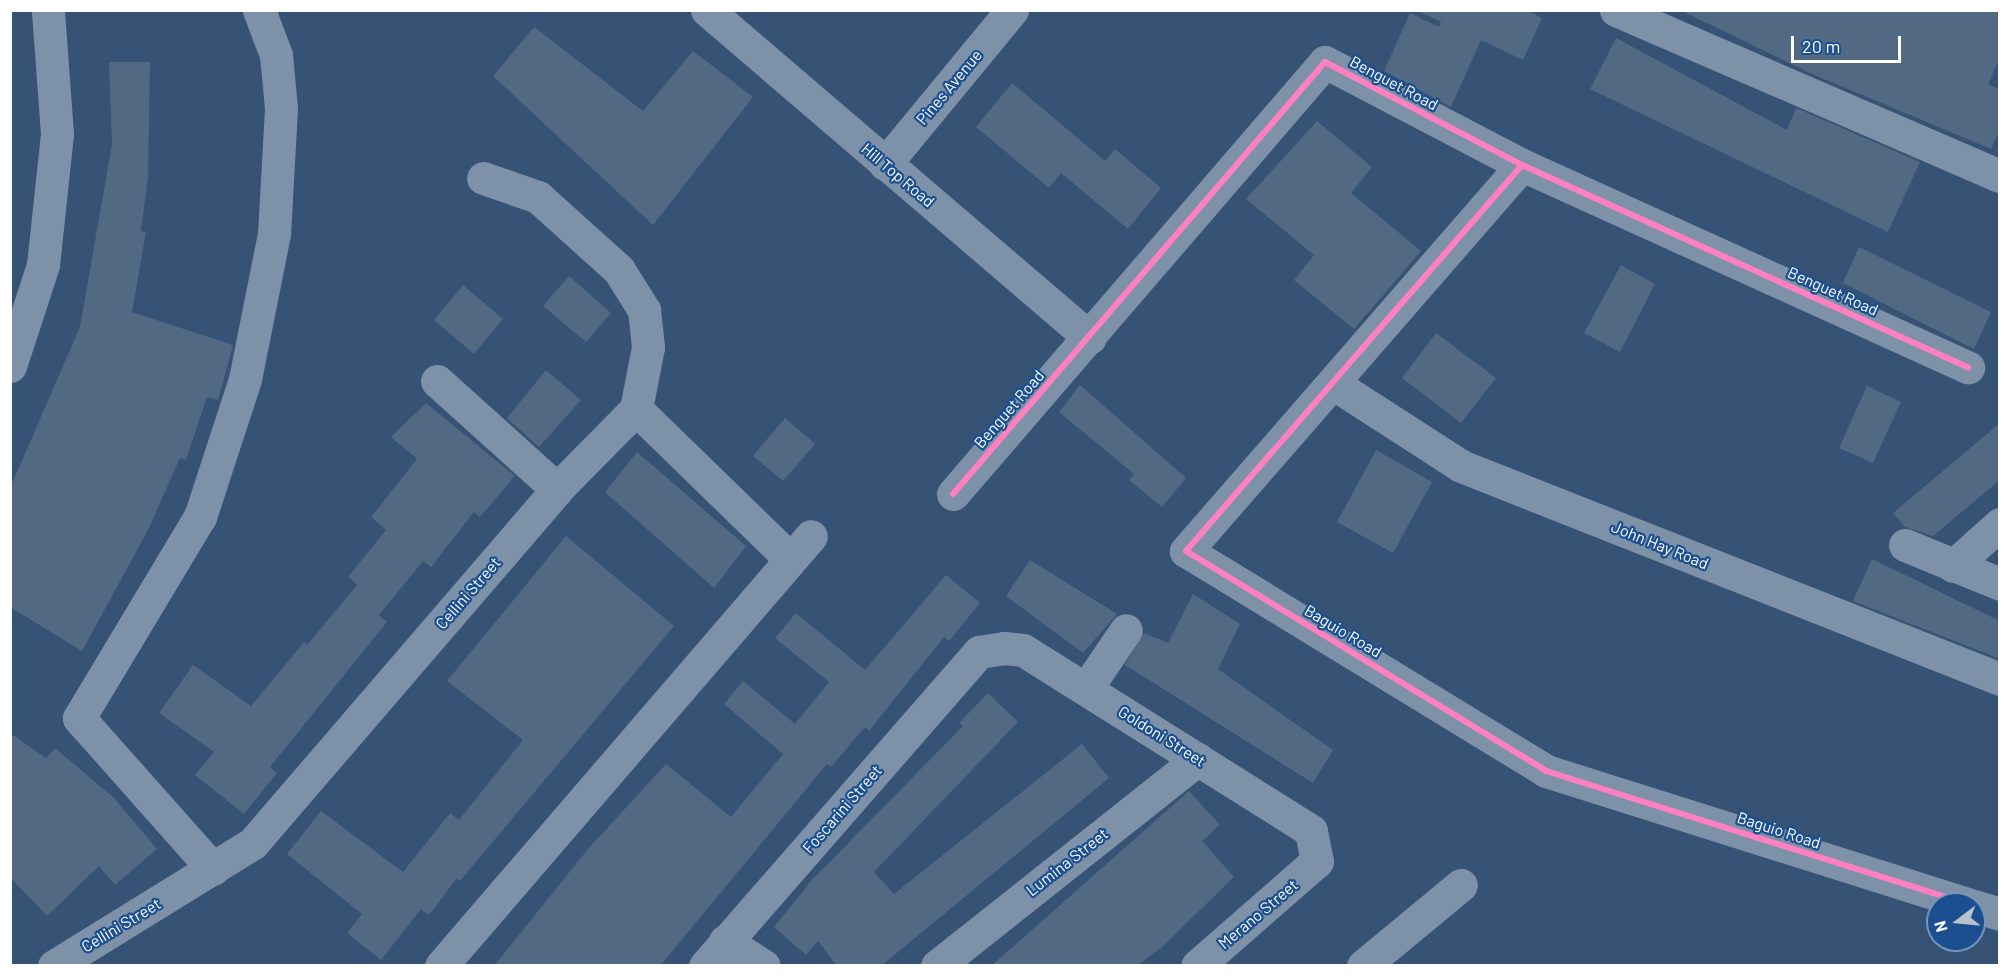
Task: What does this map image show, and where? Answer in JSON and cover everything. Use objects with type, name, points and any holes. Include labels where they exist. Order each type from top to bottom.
[{"type":"street","points":[[10,366],[43,265],[57,134],[48,10]]},
{"type":"street","points":[[213,869],[79,718],[200,517],[245,379],[274,234],[281,108],[276,55],[259,10]]},
{"type":"street","name":"Pines Avenue","points":[[885,164],[1012,10]]},
{"type":"street","points":[[1616,10],[2000,176]]},
{"type":"street","name":"Hill Top Road","points":[[712,12],[885,164],[1090,338]]},
{"type":"street","name":"Benguet Road","points":[[953,494],[1090,338],[1325,62],[1522,165],[1968,367]]},
{"type":"street","name":"Baguio Road","points":[[1522,165],[1334,384],[1186,551],[1546,771],[1929,892]]},
{"type":"street","points":[[441,966],[801,547],[636,409],[648,347],[644,309],[619,270],[538,197],[483,178]]},
{"type":"street","points":[[437,381],[557,489]]},
{"type":"street","name":"John Hay Road","points":[[1334,384],[1461,466],[2000,679]]},
{"type":"street","name":"Cellini Street","points":[[54,966],[253,843],[557,489],[636,409]]},
{"type":"street","points":[[1953,566],[2000,524]]},
{"type":"street","points":[[1905,545],[2000,584]]},
{"type":"street","points":[[1086,689],[1126,630]]},
{"type":"street","name":"Goldoni Street","points":[[979,652],[1023,650],[1298,819],[1311,831],[1317,861]]},
{"type":"street","name":"Foscarini Street","points":[[715,953],[979,652]]},
{"type":"street","name":"Lumina Street","points":[[937,966],[1198,759]]},
{"type":"street","name":"Merano Street","points":[[1197,966],[1317,861]]},
{"type":"street","points":[[1384,960],[1461,885]]},
{"type":"street","points":[[715,953],[764,966]]},
{"type":"building","points":[[1416,10],[1527,10],[1542,18],[1523,60],[1481,40],[1451,107],[1384,71],[1410,13],[1439,27],[1441,22]]},
{"type":"building","points":[[1680,10],[2000,10],[2000,58],[1988,84],[2000,90],[2000,130],[1991,149],[1812,74]]},
{"type":"building","points":[[534,27],[643,111],[693,51],[753,97],[653,225],[493,76]]},
{"type":"building","points":[[1616,38],[1787,130],[1796,108],[1920,162],[1888,232],[1590,89]]},
{"type":"building","points":[[109,62],[150,62],[148,176],[141,231],[146,232],[132,312],[233,345],[218,400],[207,397],[186,460],[180,458],[148,530],[82,651],[10,607],[10,488],[80,327],[112,144]]},
{"type":"building","points":[[1012,83],[1105,161],[1115,149],[1161,188],[1128,229],[1061,173],[1049,188],[976,127]]},
{"type":"building","points":[[1317,121],[1372,167],[1351,193],[1421,251],[1354,329],[1294,280],[1314,255],[1246,199]]},
{"type":"building","points":[[1859,247],[1991,312],[1974,349],[1843,283]]},
{"type":"building","points":[[1621,265],[1655,284],[1620,352],[1584,333]]},
{"type":"building","points":[[569,276],[611,313],[586,342],[543,306]]},
{"type":"building","points":[[463,285],[503,319],[474,354],[434,320]]},
{"type":"building","points":[[1436,333],[1496,378],[1461,423],[1402,378]]},
{"type":"building","points":[[546,370],[581,400],[539,447],[507,418]]},
{"type":"building","points":[[1080,385],[1186,478],[1162,507],[1129,480],[1134,474],[1059,412]]},
{"type":"building","points":[[1867,386],[1901,402],[1873,463],[1839,448]]},
{"type":"building","points":[[426,403],[515,476],[480,517],[474,512],[431,567],[423,561],[379,615],[387,622],[270,767],[277,773],[244,814],[195,775],[214,752],[159,713],[193,665],[251,706],[304,642],[307,645],[357,585],[348,577],[386,530],[371,517],[417,459],[391,437]]},
{"type":"building","points":[[785,418],[815,444],[783,481],[753,456]]},
{"type":"building","points":[[2000,423],[2000,480],[1933,536],[1905,527],[1893,513]]},
{"type":"building","points":[[1376,450],[1432,482],[1393,553],[1337,522]]},
{"type":"building","points":[[637,452],[746,546],[714,588],[605,492]]},
{"type":"building","points":[[566,536],[674,626],[460,881],[457,878],[429,915],[421,909],[381,960],[347,933],[362,914],[287,854],[321,811],[403,872],[450,813],[459,820],[523,740],[447,681]]},
{"type":"building","points":[[1872,559],[2000,621],[2000,659],[1853,601]]},
{"type":"building","points":[[1030,560],[1117,614],[1083,653],[1006,596]]},
{"type":"building","points":[[946,575],[980,603],[949,641],[944,637],[869,731],[865,727],[831,767],[827,764],[660,966],[494,966],[588,849],[666,764],[731,817],[783,754],[724,704],[743,681],[795,724],[829,682],[775,638],[796,613],[865,670]]},
{"type":"building","points":[[1193,594],[1240,624],[1218,669],[1333,750],[1313,783],[1125,665],[1144,633],[1168,643]]},
{"type":"building","points":[[988,693],[1018,722],[874,872],[894,894],[1082,744],[1109,778],[881,966],[837,966],[818,941],[806,955],[774,927],[811,881],[963,726],[959,723]]},
{"type":"building","points":[[10,733],[46,758],[55,748],[114,798],[157,849],[115,885],[99,866],[47,916],[10,877]]},
{"type":"building","points":[[1189,791],[1220,825],[1202,841],[1234,877],[1162,947],[1137,966],[991,966]]},
{"type":"cycle path","points":[[953,494],[1325,62],[1522,165],[1968,367]]},
{"type":"cycle path","points":[[1522,165],[1186,551],[1546,771],[1929,892]]}]
